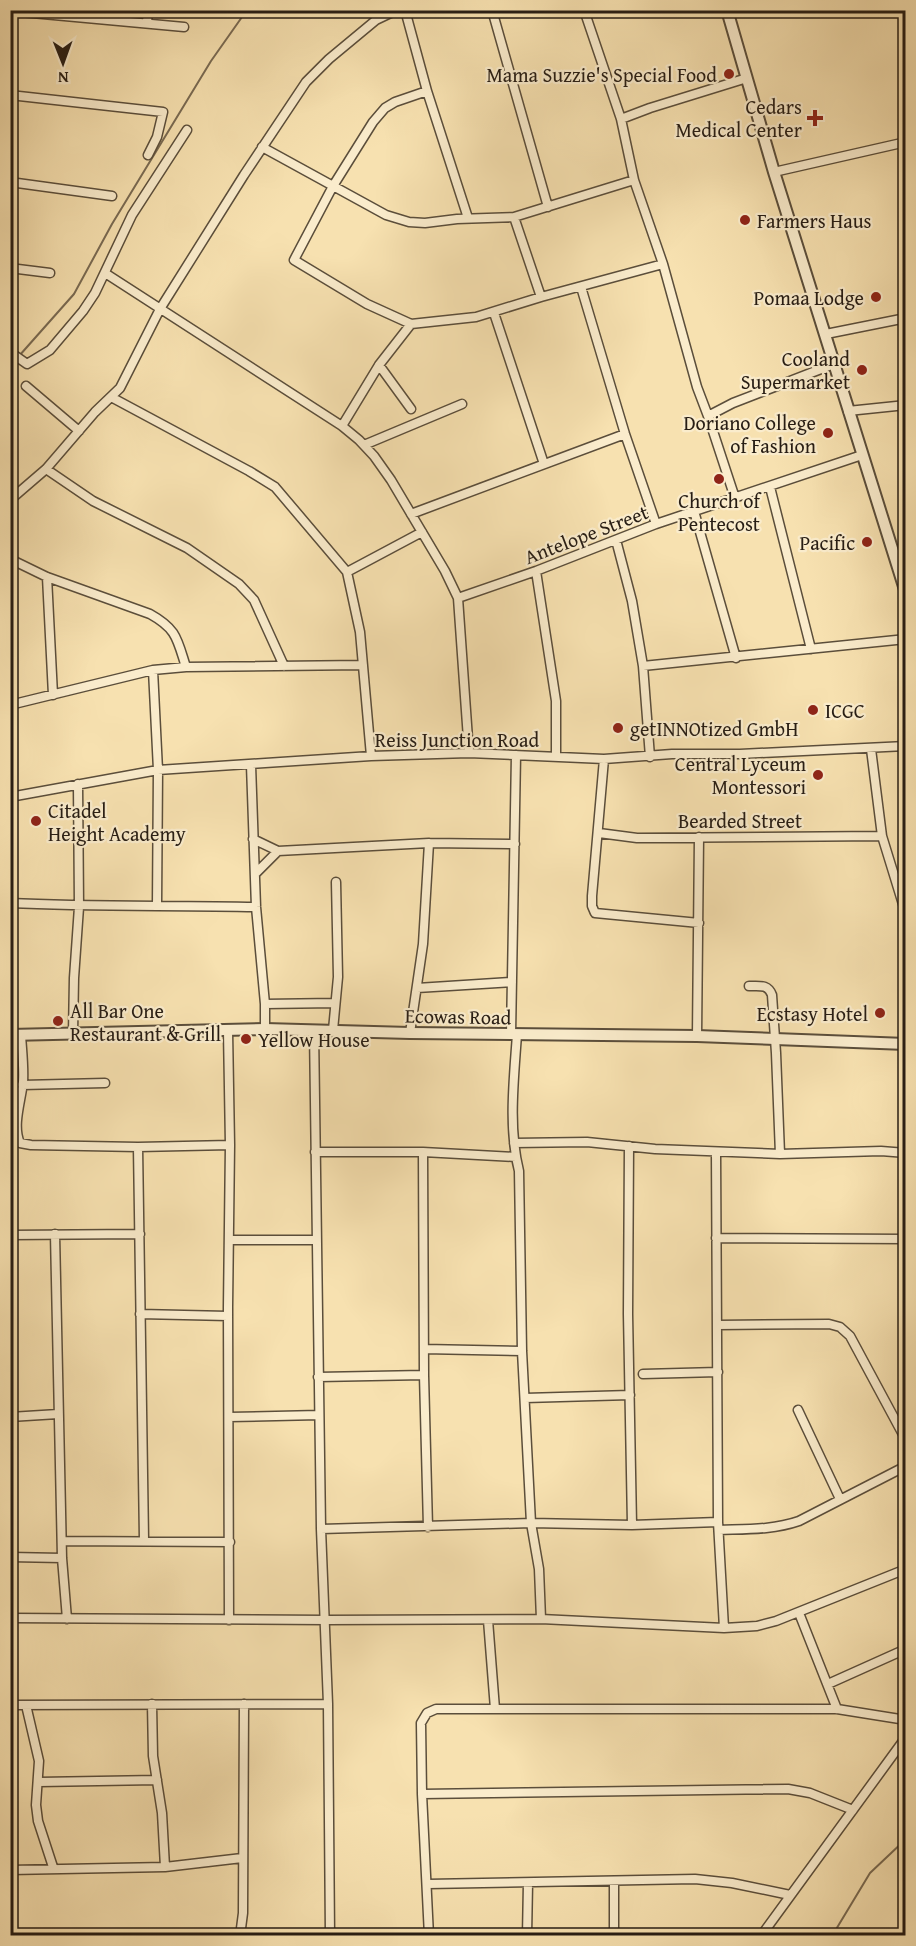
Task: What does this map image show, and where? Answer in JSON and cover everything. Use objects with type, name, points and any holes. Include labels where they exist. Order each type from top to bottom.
[{"type":"street","points":[[147,23],[148,10]]},
{"type":"street","points":[[10,501],[46,469],[111,397],[124,379],[160,309],[262,147],[306,82],[329,58],[376,20],[398,10]]},
{"type":"street","points":[[405,10],[468,218]]},
{"type":"street","points":[[492,10],[548,207]]},
{"type":"street","points":[[584,10],[621,119],[634,180],[663,264],[685,348],[735,498]]},
{"type":"street","points":[[727,10],[774,172],[862,455],[903,577],[906,593]]},
{"type":"street","points":[[902,10],[906,22]]},
{"type":"street","points":[[10,11],[69,14],[184,27]]},
{"type":"street","points":[[621,119],[747,78]]},
{"type":"street","points":[[428,91],[395,102],[385,108],[373,122],[333,186],[294,260],[367,304],[411,324],[494,313],[541,297],[663,264]]},
{"type":"street","points":[[10,95],[164,112],[157,137],[148,155]]},
{"type":"street","points":[[12,353],[27,364],[32,363],[50,350],[82,311],[105,273],[132,215],[187,130]]},
{"type":"street","points":[[774,172],[906,142]]},
{"type":"street","points":[[262,147],[386,215],[409,222],[426,223],[468,218],[514,217],[634,180]]},
{"type":"street","points":[[10,182],[112,196]]},
{"type":"street","points":[[514,217],[541,297]]},
{"type":"street","points":[[10,268],[50,273]]},
{"type":"street","points":[[105,273],[342,426],[364,445],[391,480],[458,598],[469,753]]},
{"type":"street","points":[[581,287],[625,434],[656,524]]},
{"type":"street","points":[[494,313],[544,464]]},
{"type":"street","points":[[826,334],[906,318]]},
{"type":"street","points":[[342,426],[379,365],[411,324]]},
{"type":"street","points":[[708,416],[732,403],[834,364]]},
{"type":"street","points":[[379,365],[411,410]]},
{"type":"street","points":[[26,386],[79,431]]},
{"type":"street","points":[[111,397],[249,471],[274,487],[347,572],[360,632],[371,756]]},
{"type":"street","points":[[364,445],[462,404]]},
{"type":"street","points":[[848,411],[906,405]]},
{"type":"street","points":[[411,514],[625,434]]},
{"type":"street","name":"Antelope Street","points":[[458,598],[536,571],[656,524],[862,455]]},
{"type":"street","points":[[46,469],[93,501],[187,548],[239,584],[254,600],[284,666]]},
{"type":"street","points":[[770,487],[811,649]]},
{"type":"street","points":[[694,511],[736,658]]},
{"type":"street","points":[[347,572],[422,532]]},
{"type":"street","points":[[616,540],[632,601],[643,666],[650,757]]},
{"type":"street","points":[[10,559],[47,577],[150,614],[164,622],[176,635],[186,668]]},
{"type":"street","points":[[536,571],[556,701],[556,755]]},
{"type":"street","points":[[47,577],[53,694]]},
{"type":"street","points":[[643,666],[906,639]]},
{"type":"street","points":[[10,705],[153,670],[363,665]]},
{"type":"street","points":[[153,670],[159,770],[157,905]]},
{"type":"street","name":"Reiss Junction Road","points":[[10,797],[159,770],[371,756],[469,753],[556,755],[604,759],[672,754],[871,749],[906,746]]},
{"type":"street","points":[[871,749],[882,836],[906,914]]},
{"type":"street","points":[[516,755],[512,982],[514,1143],[519,1171],[522,1351],[531,1523],[539,1569],[541,1619]]},
{"type":"street","points":[[604,759],[592,896],[595,913],[699,923]]},
{"type":"street","points":[[250,765],[256,908],[265,1004],[265,1029]]},
{"type":"street","points":[[74,1034],[74,978],[79,907],[78,784]]},
{"type":"street","name":"Bearded Street","points":[[599,833],[637,838],[882,836]]},
{"type":"street","points":[[697,1036],[699,837]]},
{"type":"street","points":[[253,839],[278,851],[429,843],[515,844]]},
{"type":"street","points":[[410,1033],[423,944],[429,843]]},
{"type":"street","points":[[255,874],[278,851]]},
{"type":"street","points":[[333,1030],[338,977],[336,882]]},
{"type":"street","points":[[10,903],[79,907],[157,905],[256,908]]},
{"type":"street","points":[[417,988],[512,982]]},
{"type":"street","points":[[749,986],[769,988],[775,1039],[780,1154]]},
{"type":"street","points":[[265,1004],[335,1003]]},
{"type":"street","name":"Ecowas Road","points":[[16,1035],[265,1029],[697,1036],[906,1044]]},
{"type":"street","points":[[228,1030],[230,1620]]},
{"type":"street","points":[[314,1030],[318,1377],[328,1704],[330,1935]]},
{"type":"street","points":[[16,1035],[22,1085],[18,1125],[20,1143],[138,1147],[230,1145]]},
{"type":"street","points":[[22,1085],[105,1083]]},
{"type":"street","points":[[514,1143],[586,1142],[716,1152],[780,1154],[881,1151],[906,1153]]},
{"type":"street","points":[[629,1146],[628,1257],[632,1525]]},
{"type":"street","points":[[138,1147],[144,1540]]},
{"type":"street","points":[[315,1152],[423,1152],[516,1157]]},
{"type":"street","points":[[423,1152],[424,1375],[428,1527]]},
{"type":"street","points":[[716,1152],[719,1526],[724,1628]]},
{"type":"street","points":[[55,1234],[62,1558],[67,1619]]},
{"type":"street","points":[[10,1235],[140,1234]]},
{"type":"street","points":[[716,1238],[906,1239]]},
{"type":"street","points":[[229,1240],[316,1240]]},
{"type":"street","points":[[140,1314],[228,1316]]},
{"type":"street","points":[[718,1325],[829,1324],[840,1327],[850,1336],[906,1440]]},
{"type":"street","points":[[424,1349],[522,1351]]},
{"type":"street","points":[[643,1374],[718,1372]]},
{"type":"street","points":[[318,1377],[424,1375]]},
{"type":"street","points":[[525,1398],[630,1395]]},
{"type":"street","points":[[798,1410],[840,1499]]},
{"type":"street","points":[[10,1417],[58,1414]]},
{"type":"street","points":[[229,1417],[319,1415]]},
{"type":"street","points":[[321,1529],[531,1523],[771,1528],[786,1526],[906,1466]]},
{"type":"street","points":[[62,1541],[230,1542]]},
{"type":"street","points":[[10,1557],[62,1558]]},
{"type":"street","points":[[10,1618],[541,1619],[724,1628],[757,1626],[799,1613],[906,1569]]},
{"type":"street","points":[[799,1613],[837,1709]]},
{"type":"street","points":[[488,1620],[495,1709]]},
{"type":"street","points":[[828,1684],[906,1649]]},
{"type":"street","points":[[152,1704],[153,1756],[162,1813],[165,1867]]},
{"type":"street","points":[[240,1935],[243,1913],[244,1704]]},
{"type":"street","points":[[10,1705],[328,1704]]},
{"type":"street","points":[[26,1705],[38,1751],[39,1782],[36,1804],[38,1821],[53,1868]]},
{"type":"street","points":[[429,1935],[421,1723],[427,1713],[436,1709],[837,1709],[906,1720]]},
{"type":"street","points":[[761,1935],[906,1737]]},
{"type":"street","points":[[39,1782],[157,1780]]},
{"type":"street","points":[[422,1794],[788,1789],[810,1793],[853,1810]]},
{"type":"street","points":[[10,1870],[165,1867],[242,1858]]},
{"type":"street","points":[[428,1884],[695,1879],[732,1883],[790,1895]]},
{"type":"street","points":[[614,1881],[614,1935]]},
{"type":"street","points":[[527,1935],[528,1883]]},
{"type":"waterway","points":[[19,356],[74,294],[112,224],[211,61],[242,17],[256,10]]},
{"type":"waterway","points":[[832,1936],[870,1873],[906,1839]]},
{"type":"place","name":"Mama Suzzie's Special Food","points":[[729,74]]},
{"type":"place","name":"Cedars Medical Center","points":[[815,118]]},
{"type":"place","name":"Farmers Haus","points":[[745,220]]},
{"type":"place","name":"Pomaa Lodge","points":[[876,297]]},
{"type":"place","name":"Cooland Supermarket","points":[[862,370]]},
{"type":"place","name":"Doriano College of Fashion","points":[[828,433]]},
{"type":"place","name":"Church of Pentecost","points":[[719,479]]},
{"type":"place","name":"Pacific","points":[[867,542]]},
{"type":"place","name":"ICGC","points":[[813,710]]},
{"type":"place","name":"getINNOtized GmbH","points":[[618,728]]},
{"type":"place","name":"Central Lyceum Montessori","points":[[818,775]]},
{"type":"place","name":"Citadel Height Academy","points":[[36,821]]},
{"type":"place","name":"Ecstasy Hotel","points":[[880,1013]]},
{"type":"place","name":"All Bar One Restaurant & Grill","points":[[58,1021]]},
{"type":"place","name":"Yellow House","points":[[246,1039]]}]
